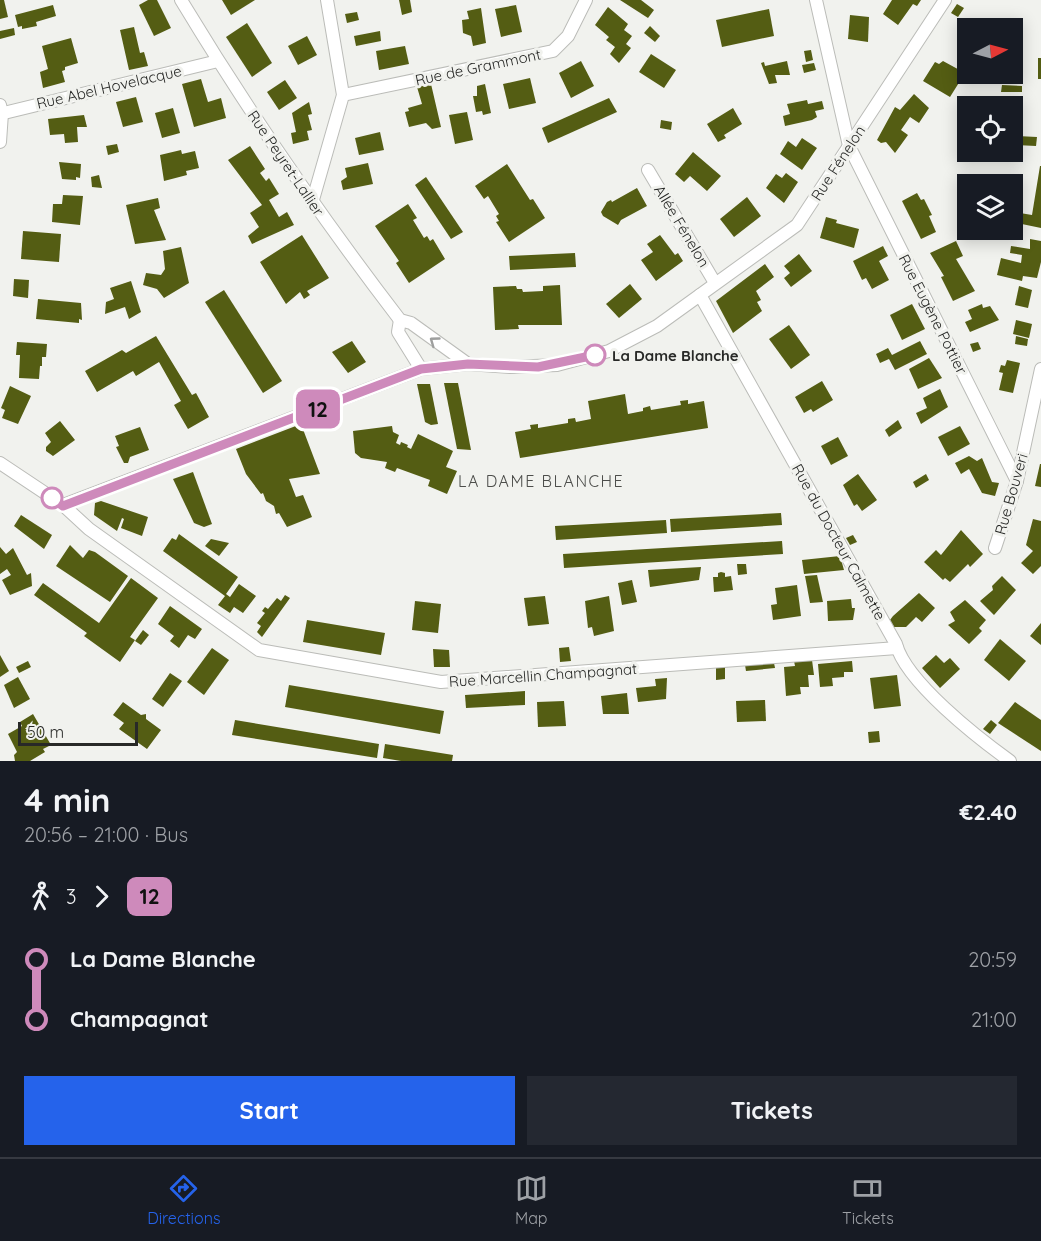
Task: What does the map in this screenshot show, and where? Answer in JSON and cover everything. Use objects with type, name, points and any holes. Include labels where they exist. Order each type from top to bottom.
[{"type":"street","name":"Rue Peyret-Lallier","points":[[181,0],[218,61],[312,203],[400,320],[411,323],[468,364]]},
{"type":"street","points":[[312,203],[343,94],[327,0]]},
{"type":"street","name":"Rue de Grammont","points":[[343,94],[553,51],[568,36],[586,0]]},
{"type":"street","name":"Rue Eugène Pottier","points":[[816,0],[849,146],[1017,481]]},
{"type":"street","name":"Rue Fénelon","points":[[63,506],[421,369],[468,364],[538,367],[583,360],[609,351],[657,326],[797,225],[945,0]]},
{"type":"street","name":"Rue Abel Hovelacque","points":[[1,110],[218,61]]},
{"type":"street","points":[[0,142],[1,110]]},
{"type":"street","name":"Allée Fénelon","points":[[648,170],[715,282]]},
{"type":"street","name":"Rue du Docteur Calmette","points":[[699,295],[897,648],[899,656],[969,731],[1010,761]]},
{"type":"street","name":"Rue Peyret-Lallier","points":[[400,320],[398,332],[421,369]]},
{"type":"street","name":"Rue Bouveri","points":[[995,548],[1017,481],[1041,369]]},
{"type":"street","name":"Rue Marcellin Champagnat","points":[[0,463],[63,506],[89,529],[259,650],[441,682],[897,648]]},
{"type":"building","points":[[0,0],[4,0],[8,17],[0,19]]},
{"type":"building","points":[[148,0],[157,0],[171,28],[154,36],[139,5]]},
{"type":"building","points":[[222,0],[255,0],[231,15]]},
{"type":"building","points":[[399,0],[410,0],[412,12],[402,15]]},
{"type":"building","points":[[620,0],[641,0],[654,10],[648,18]]},
{"type":"building","points":[[892,0],[921,0],[917,6],[913,4],[898,25],[883,14]]},
{"type":"building","points":[[957,4],[964,8],[958,17],[951,13]]},
{"type":"building","points":[[53,5],[56,16],[36,22],[37,26],[22,29],[22,26],[18,27],[15,15]]},
{"type":"building","points":[[516,5],[522,32],[501,37],[495,9]]},
{"type":"building","points":[[608,7],[628,24],[624,30],[632,36],[626,44],[631,48],[619,63],[610,54],[615,47],[606,40],[609,37],[595,25]]},
{"type":"building","points":[[481,8],[486,43],[473,46],[471,36],[463,33],[462,20],[469,19],[467,11]]},
{"type":"building","points":[[769,9],[774,36],[722,47],[716,20]]},
{"type":"building","points":[[357,12],[359,20],[347,23],[345,14]]},
{"type":"building","points":[[850,15],[869,17],[868,42],[848,39]]},
{"type":"building","points":[[247,23],[272,63],[252,77],[226,37]]},
{"type":"building","points":[[650,26],[660,36],[655,42],[644,33]]},
{"type":"building","points":[[134,27],[140,53],[144,52],[148,66],[129,70],[120,30]]},
{"type":"building","points":[[14,28],[15,35],[0,39],[0,31]]},
{"type":"building","points":[[380,31],[381,41],[356,46],[354,36]]},
{"type":"building","points":[[307,36],[317,55],[298,65],[288,46]]},
{"type":"building","points":[[71,38],[78,63],[65,67],[62,71],[65,82],[43,88],[40,72],[48,69],[42,46]]},
{"type":"building","points":[[405,46],[409,64],[379,70],[376,51]]},
{"type":"building","points":[[811,50],[813,60],[806,62],[804,51]]},
{"type":"building","points":[[651,54],[676,70],[664,88],[639,72]]},
{"type":"building","points":[[1038,58],[1041,58],[1041,79],[1038,79]]},
{"type":"building","points":[[581,61],[594,86],[571,98],[559,73]]},
{"type":"building","points":[[787,61],[790,75],[775,75],[777,83],[769,84],[761,63],[764,62],[765,66]]},
{"type":"building","points":[[943,61],[957,69],[958,84],[950,97],[923,81],[935,62],[939,64]]},
{"type":"building","points":[[814,63],[816,70],[804,73],[802,65]]},
{"type":"building","points":[[530,78],[536,103],[509,109],[503,84]]},
{"type":"building","points":[[201,79],[208,102],[221,98],[226,118],[194,127],[182,84]]},
{"type":"building","points":[[285,80],[297,98],[279,110],[267,92]]},
{"type":"building","points":[[431,84],[441,127],[432,129],[426,123],[409,127],[405,112],[409,111],[408,108],[422,104],[417,87]]},
{"type":"building","points":[[485,84],[491,113],[483,115],[482,111],[476,112],[473,96],[477,96],[477,86]]},
{"type":"building","points":[[1002,85],[1022,86],[1022,92],[1001,92]]},
{"type":"building","points":[[914,94],[929,108],[919,123],[910,117],[901,130],[908,135],[895,153],[886,142],[881,143],[877,140],[895,107],[900,110]]},
{"type":"building","points":[[136,97],[143,122],[123,127],[116,102]]},
{"type":"building","points":[[609,98],[617,112],[548,143],[542,128]]},
{"type":"building","points":[[807,100],[808,104],[822,101],[824,109],[815,111],[817,117],[812,120],[785,126],[783,116],[790,114],[787,104]]},
{"type":"building","points":[[309,102],[312,114],[308,115],[312,130],[307,131],[309,140],[293,144],[291,133],[296,132],[292,113]]},
{"type":"building","points":[[173,108],[180,133],[162,138],[155,113]]},
{"type":"building","points":[[733,108],[742,124],[724,135],[726,138],[718,142],[707,124]]},
{"type":"building","points":[[467,112],[473,140],[455,144],[449,115]]},
{"type":"building","points":[[84,115],[87,127],[77,127],[78,142],[65,143],[64,134],[50,135],[48,119]]},
{"type":"building","points":[[661,120],[672,122],[671,130],[660,128]]},
{"type":"building","points":[[380,132],[384,150],[359,155],[355,138]]},
{"type":"building","points":[[1023,136],[1037,137],[1036,146],[1023,145]]},
{"type":"building","points":[[802,138],[817,148],[802,170],[780,154],[788,141],[796,147]]},
{"type":"building","points":[[117,144],[119,152],[108,155],[106,146]]},
{"type":"building","points":[[250,146],[265,169],[260,173],[266,181],[269,178],[279,194],[269,200],[279,217],[287,212],[294,225],[252,244],[248,236],[259,227],[250,213],[262,205],[228,160]]},
{"type":"building","points":[[181,150],[182,154],[195,151],[199,168],[186,171],[187,175],[164,181],[160,155]]},
{"type":"building","points":[[693,152],[721,176],[707,191],[690,176],[684,182],[675,174]]},
{"type":"building","points":[[59,162],[81,164],[80,178],[62,179]]},
{"type":"building","points":[[368,163],[373,184],[343,190],[341,181],[347,177],[345,168]]},
{"type":"building","points":[[507,164],[530,200],[533,199],[545,218],[509,242],[496,222],[499,221],[496,216],[499,214],[488,196],[484,199],[475,186]]},
{"type":"building","points":[[1041,166],[1041,228],[1023,224],[1023,214],[1032,215]]},
{"type":"building","points":[[786,173],[798,182],[784,203],[766,188],[776,174],[782,178]]},
{"type":"building","points":[[99,175],[102,188],[92,187],[91,177]]},
{"type":"building","points":[[426,177],[463,232],[451,239],[415,185]]},
{"type":"building","points":[[637,188],[647,206],[621,220],[618,225],[603,216],[601,212],[607,202],[611,200],[612,202]]},
{"type":"building","points":[[917,193],[921,200],[924,199],[932,215],[929,216],[936,232],[921,239],[902,201]]},
{"type":"building","points":[[63,195],[83,196],[80,225],[52,222],[53,204],[62,204]]},
{"type":"building","points":[[747,197],[761,216],[734,237],[720,219]]},
{"type":"building","points":[[158,198],[160,208],[154,210],[166,240],[135,244],[126,205]]},
{"type":"building","points":[[408,204],[417,218],[413,220],[424,238],[427,236],[430,241],[433,239],[445,259],[409,283],[396,263],[399,261],[375,226]]},
{"type":"building","points":[[826,217],[837,220],[836,223],[859,229],[854,248],[820,238]]},
{"type":"building","points":[[23,231],[61,234],[59,262],[21,259]]},
{"type":"building","points":[[302,235],[329,278],[307,291],[310,295],[304,299],[300,292],[286,304],[260,262]]},
{"type":"building","points":[[660,235],[675,255],[678,253],[683,261],[656,281],[641,260],[653,252],[647,244]]},
{"type":"building","points":[[1030,239],[1041,241],[1041,262],[1037,278],[1023,276],[1022,281],[997,275],[1001,258],[1021,263],[1022,255],[1010,253],[1011,246],[1030,249]]},
{"type":"building","points":[[956,241],[963,256],[956,259],[975,291],[953,301],[941,277],[944,276],[930,253]]},
{"type":"building","points":[[883,246],[888,256],[879,261],[889,280],[872,289],[866,278],[862,280],[853,261]]},
{"type":"building","points":[[181,247],[189,283],[164,298],[157,289],[143,285],[146,273],[161,275],[165,269],[163,251]]},
{"type":"building","points":[[575,253],[576,267],[510,270],[509,256]]},
{"type":"building","points":[[799,254],[812,271],[791,287],[784,278],[790,273],[784,266]]},
{"type":"building","points":[[765,264],[774,277],[756,291],[761,300],[757,302],[762,311],[733,333],[716,301]]},
{"type":"building","points":[[14,279],[29,280],[28,298],[13,296]]},
{"type":"building","points":[[131,281],[141,312],[129,319],[125,307],[105,314],[106,302],[114,299],[110,288]]},
{"type":"building","points":[[630,284],[642,299],[619,318],[606,304]]},
{"type":"building","points":[[560,285],[562,325],[518,325],[519,329],[495,330],[493,287],[516,286],[523,292],[543,291],[543,286]]},
{"type":"building","points":[[1019,286],[1032,290],[1028,308],[1015,305]]},
{"type":"building","points":[[224,290],[282,381],[263,393],[205,302]]},
{"type":"building","points":[[38,299],[81,303],[82,320],[79,319],[79,323],[36,319]]},
{"type":"building","points":[[912,304],[925,329],[902,340],[890,315]]},
{"type":"building","points":[[982,304],[983,308],[990,306],[999,320],[970,332],[965,322],[972,319],[968,310]]},
{"type":"building","points":[[1016,320],[1032,324],[1029,338],[1013,334]]},
{"type":"building","points":[[789,325],[810,355],[791,369],[769,339]]},
{"type":"building","points":[[156,336],[192,395],[196,393],[209,417],[188,429],[174,405],[181,401],[159,362],[136,376],[133,371],[97,392],[85,371],[122,350],[126,353]]},
{"type":"building","points":[[1016,336],[1028,339],[1027,346],[1015,344]]},
{"type":"building","points":[[352,341],[366,362],[348,373],[332,352]]},
{"type":"building","points":[[920,341],[927,354],[895,370],[889,359],[880,363],[876,354],[888,348],[892,355]]},
{"type":"building","points":[[17,342],[47,344],[46,357],[42,357],[39,379],[19,378],[20,355],[16,355]]},
{"type":"building","points":[[978,342],[981,349],[973,352],[970,344]]},
{"type":"building","points":[[929,358],[942,378],[918,389],[909,369]]},
{"type":"building","points":[[1007,360],[1020,363],[1013,393],[999,390],[1003,373],[999,372],[1001,365],[1005,366]]},
{"type":"building","points":[[822,381],[833,400],[813,412],[811,409],[804,413],[795,397]]},
{"type":"building","points":[[444,383],[458,383],[471,450],[457,449]]},
{"type":"building","points":[[417,384],[430,384],[438,424],[431,425],[425,422]]},
{"type":"building","points":[[10,386],[31,396],[18,424],[2,418],[5,410],[1,408]]},
{"type":"building","points":[[940,389],[948,407],[921,424],[916,413],[927,408],[923,398]]},
{"type":"building","points":[[625,394],[628,414],[643,411],[643,408],[650,406],[651,410],[681,405],[680,401],[688,400],[688,404],[704,401],[708,428],[520,458],[515,432],[531,429],[530,425],[538,424],[538,428],[568,423],[568,419],[575,418],[576,422],[591,419],[588,401]]},
{"type":"building","points":[[898,420],[902,428],[889,437],[885,430]]},
{"type":"building","points":[[60,421],[75,440],[53,456],[46,451],[46,447],[51,442],[45,433]]},
{"type":"building","points":[[301,424],[320,474],[289,479],[296,497],[303,495],[312,517],[287,527],[279,513],[276,514],[274,506],[266,501],[263,493],[261,494],[246,474],[236,449]]},
{"type":"building","points":[[392,426],[393,432],[399,435],[396,443],[400,445],[401,442],[411,449],[418,434],[453,451],[446,467],[457,471],[447,494],[428,486],[430,480],[397,468],[395,472],[385,468],[387,462],[361,458],[355,453],[353,431]]},
{"type":"building","points":[[960,426],[970,444],[948,456],[938,437]]},
{"type":"building","points":[[140,427],[149,450],[130,457],[128,463],[124,463],[116,447],[119,446],[115,436]]},
{"type":"building","points":[[838,437],[848,456],[831,465],[821,446]]},
{"type":"building","points":[[969,456],[977,461],[982,458],[992,482],[999,483],[995,496],[982,493],[969,469],[961,474],[955,463]]},
{"type":"building","points":[[1041,464],[1041,487],[1035,486]]},
{"type":"building","points":[[193,472],[212,524],[204,527],[194,523],[173,479]]},
{"type":"building","points":[[858,474],[877,500],[862,511],[857,504],[854,506],[843,485]]},
{"type":"building","points":[[926,474],[929,480],[916,488],[913,482]]},
{"type":"building","points":[[101,501],[148,517],[142,536],[121,528],[124,519],[122,518],[117,531],[94,515],[95,503]]},
{"type":"building","points":[[781,513],[782,525],[671,532],[670,519]]},
{"type":"building","points":[[21,515],[52,535],[44,549],[14,526]]},
{"type":"building","points":[[1033,519],[1041,521],[1041,566],[1033,574],[1021,563],[1033,551],[1026,545]]},
{"type":"building","points":[[666,520],[667,533],[556,540],[555,526]]},
{"type":"building","points":[[961,530],[983,554],[970,567],[968,564],[950,582],[945,578],[943,580],[924,562],[936,550],[941,555]]},
{"type":"building","points":[[179,534],[238,577],[226,594],[230,597],[239,584],[256,596],[243,613],[234,607],[230,613],[218,605],[225,596],[163,551],[172,538],[176,540]]},
{"type":"building","points":[[853,535],[857,542],[850,545],[846,538]]},
{"type":"building","points":[[211,539],[229,543],[219,556],[205,546]]},
{"type":"building","points":[[782,541],[783,554],[564,568],[563,554]]},
{"type":"building","points":[[70,545],[83,558],[89,550],[95,552],[128,576],[110,602],[56,566]]},
{"type":"building","points":[[0,547],[6,554],[13,548],[27,575],[31,573],[32,586],[10,595],[2,580],[11,575],[7,569],[0,574]]},
{"type":"building","points":[[840,556],[844,570],[804,574],[802,560]]},
{"type":"building","points":[[737,564],[746,564],[747,574],[738,575]]},
{"type":"building","points":[[701,567],[699,580],[650,587],[648,570]]},
{"type":"building","points":[[718,573],[725,573],[725,577],[731,576],[733,590],[714,592],[713,577],[718,577]]},
{"type":"building","points":[[817,575],[823,602],[810,603],[805,576]]},
{"type":"building","points":[[1002,576],[1016,590],[994,615],[980,601],[993,590],[992,586]]},
{"type":"building","points":[[131,578],[158,598],[130,637],[135,640],[120,662],[84,636],[87,633],[34,595],[43,583],[99,623]]},
{"type":"building","points":[[632,580],[637,602],[622,605],[618,583]]},
{"type":"building","points":[[797,585],[801,616],[773,620],[771,605],[777,604],[775,588]]},
{"type":"building","points":[[919,593],[935,608],[922,622],[916,617],[906,627],[894,627],[890,620]]},
{"type":"building","points":[[285,595],[290,598],[262,637],[257,632],[261,626],[257,623],[265,613],[262,611],[265,607],[268,609],[277,598],[281,601]]},
{"type":"building","points":[[545,596],[549,624],[528,626],[524,598]]},
{"type":"building","points":[[609,596],[614,631],[594,636],[592,627],[588,628],[585,601]]},
{"type":"building","points":[[851,599],[852,608],[855,608],[853,620],[828,621],[827,601]]},
{"type":"building","points":[[965,600],[986,620],[979,628],[982,631],[969,644],[948,625],[955,621],[950,612]]},
{"type":"building","points":[[415,601],[441,604],[438,633],[412,630]]},
{"type":"building","points":[[170,606],[202,629],[195,639],[188,635],[179,648],[170,641],[174,636],[158,624]]},
{"type":"building","points":[[307,620],[385,633],[381,655],[303,642]]},
{"type":"building","points":[[1041,623],[1041,645],[1030,636]]},
{"type":"building","points":[[143,630],[149,635],[141,645],[135,641]]},
{"type":"building","points":[[1000,639],[1026,661],[1009,681],[984,660]]},
{"type":"building","points":[[569,647],[571,661],[560,662],[559,648]]},
{"type":"building","points":[[212,648],[229,660],[204,695],[187,682]]},
{"type":"building","points":[[433,649],[449,650],[450,667],[434,667]]},
{"type":"building","points":[[0,655],[9,671],[0,677]]},
{"type":"building","points":[[936,655],[944,663],[950,658],[960,669],[940,688],[922,668]]},
{"type":"building","points":[[812,660],[814,675],[808,675],[809,687],[800,687],[801,694],[786,696],[784,667],[795,666],[794,661]]},
{"type":"building","points":[[28,661],[31,667],[19,673],[16,667]]},
{"type":"building","points":[[852,661],[853,672],[844,672],[844,677],[832,678],[833,686],[820,687],[818,664]]},
{"type":"building","points":[[774,663],[775,668],[746,671],[745,665]]},
{"type":"building","points":[[725,667],[725,679],[716,680],[716,668]]},
{"type":"building","points":[[170,673],[182,681],[163,707],[152,699]]},
{"type":"building","points":[[897,675],[901,706],[874,709],[870,678]]},
{"type":"building","points":[[18,677],[30,699],[14,708],[4,685]]},
{"type":"building","points":[[667,678],[666,699],[638,702],[636,688],[656,686],[655,679]]},
{"type":"building","points":[[289,685],[444,711],[440,734],[285,707]]},
{"type":"building","points":[[525,691],[525,705],[466,708],[465,695]]},
{"type":"building","points":[[627,693],[629,714],[603,714],[601,696]]},
{"type":"building","points":[[765,700],[766,721],[737,722],[736,701]]},
{"type":"building","points":[[564,701],[566,726],[538,727],[537,702]]},
{"type":"building","points":[[123,702],[141,715],[146,714],[146,719],[161,730],[147,749],[119,729],[124,723],[113,715]]},
{"type":"building","points":[[1015,702],[1041,720],[1041,751],[998,723]]},
{"type":"building","points":[[33,714],[51,745],[43,749],[45,752],[30,761],[15,761],[14,755],[17,752],[8,734],[22,726],[20,722]]},
{"type":"building","points":[[235,720],[379,744],[377,758],[232,735]]},
{"type":"building","points":[[991,720],[997,725],[990,734],[983,729]]},
{"type":"building","points":[[879,731],[880,742],[869,743],[868,732]]},
{"type":"building","points":[[385,744],[453,755],[452,761],[401,761],[383,758]]},
{"type":"bus line","name":"12","points":[[52,498],[63,506],[421,369],[468,364],[538,367],[583,360],[595,355]]},
{"type":"place","name":"La Dame Blanche","points":[[595,355]]},
{"type":"district","name":"LA DAME BLANCHE","points":[[541,481]]}]
